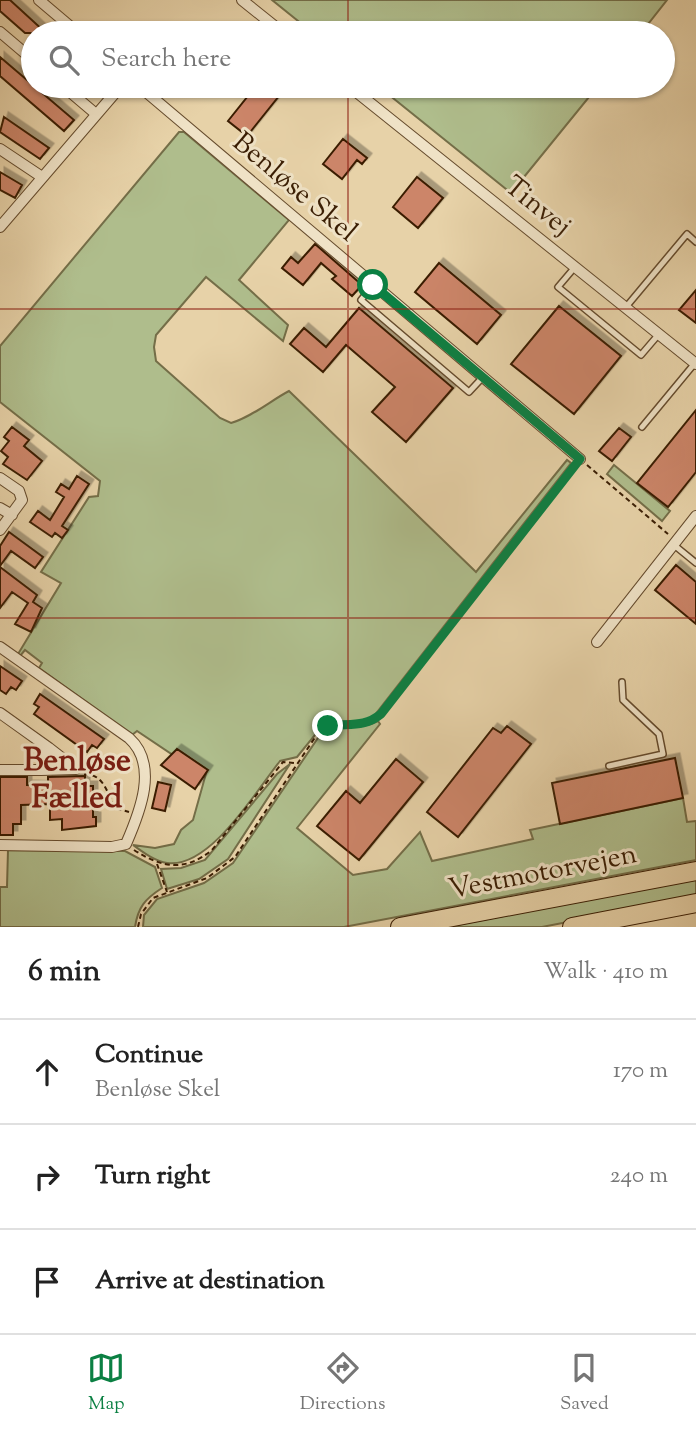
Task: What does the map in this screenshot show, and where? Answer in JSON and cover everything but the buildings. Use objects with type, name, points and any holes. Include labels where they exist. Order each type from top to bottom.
[{"type":"highway","name":"Vestmotorvejen","points":[[400,927],[696,871]]},
{"type":"highway","name":"Vestmotorvejen","points":[[572,927],[696,903]]},
{"type":"street","points":[[39,0],[64,21]]},
{"type":"street","points":[[242,0],[269,21]]},
{"type":"street","points":[[0,32],[21,50]]},
{"type":"street","points":[[77,98],[96,114]]},
{"type":"street","points":[[0,227],[110,98]]},
{"type":"street","name":"Benløse Skel","points":[[153,98],[580,459]]},
{"type":"street","name":"Tinvej","points":[[364,98],[696,363]]},
{"type":"street","points":[[0,149],[42,177]]},
{"type":"street","points":[[0,478],[22,497],[0,530]]},
{"type":"street","points":[[0,508],[12,515]]},
{"type":"street","points":[[597,642],[696,516]]},
{"type":"street","points":[[0,647],[139,747],[145,760],[146,775],[126,844],[112,847],[0,845]]},
{"type":"street","points":[[0,713],[76,769]]},
{"type":"street","points":[[41,770],[48,747]]},
{"type":"street","points":[[0,770],[76,769]]},
{"type":"lane","points":[[625,307],[687,234],[696,242]]},
{"type":"lane","points":[[575,267],[558,287],[641,355],[659,334]]},
{"type":"lane","points":[[373,285],[361,300],[469,393],[482,377]]},
{"type":"lane","points":[[642,427],[696,363]]},
{"type":"lane","points":[[675,542],[696,563]]},
{"type":"lane","points":[[609,766],[663,754],[659,734],[623,700],[622,682]]},
{"type":"path","points":[[138,926],[145,905],[167,892],[207,878],[235,857],[318,733],[328,726],[370,722],[381,714],[580,459],[675,542]]},
{"type":"path","points":[[126,844],[156,863],[183,866],[199,860],[212,850],[284,762],[296,763]]},
{"type":"path","points":[[76,769],[94,775],[106,786],[115,808],[137,813]]},
{"type":"path","points":[[156,863],[167,892]]},
{"type":"green space","points":[[272,0],[667,0],[650,21],[298,21]]},
{"type":"green space","points":[[393,98],[588,98],[511,193]]},
{"type":"green space","points":[[179,132],[184,132],[289,220],[239,280],[288,325],[283,341],[206,277],[156,335],[156,361],[220,418],[231,423],[239,420],[289,391],[476,572],[567,460],[571,463],[374,716],[362,722],[333,721],[323,725],[297,757],[280,761],[231,826],[215,841],[183,862],[167,863],[153,858],[133,845],[155,848],[174,844],[181,830],[193,820],[207,770],[177,749],[173,755],[137,731],[132,735],[39,668],[42,663],[25,650],[20,656],[18,654],[61,583],[41,572],[89,497],[98,496],[100,481],[0,402],[0,346]]},
{"type":"green space","points":[[614,465],[670,511],[662,521],[607,474]]},
{"type":"green space","points":[[378,721],[380,724],[297,828],[353,875],[387,869],[420,832],[432,861],[533,839],[530,830],[683,798],[687,822],[696,821],[696,860],[344,927],[143,927],[144,915],[157,899],[204,883],[233,863],[320,735],[334,729],[363,726]]},
{"type":"green space","points":[[290,764],[228,859],[199,879],[167,889],[161,869],[181,868],[205,860],[277,774]]},
{"type":"green space","points":[[8,850],[125,851],[155,867],[162,888],[143,904],[135,927],[0,927],[0,887],[7,887]]},
{"type":"green space","points":[[696,879],[696,897],[542,927],[446,927]]},
{"type":"district","name":"Benløse Fælled","points":[[77,780]]},
{"type":"route","points":[[328,726],[359,725],[370,722],[381,714],[580,459],[373,285]]}]
